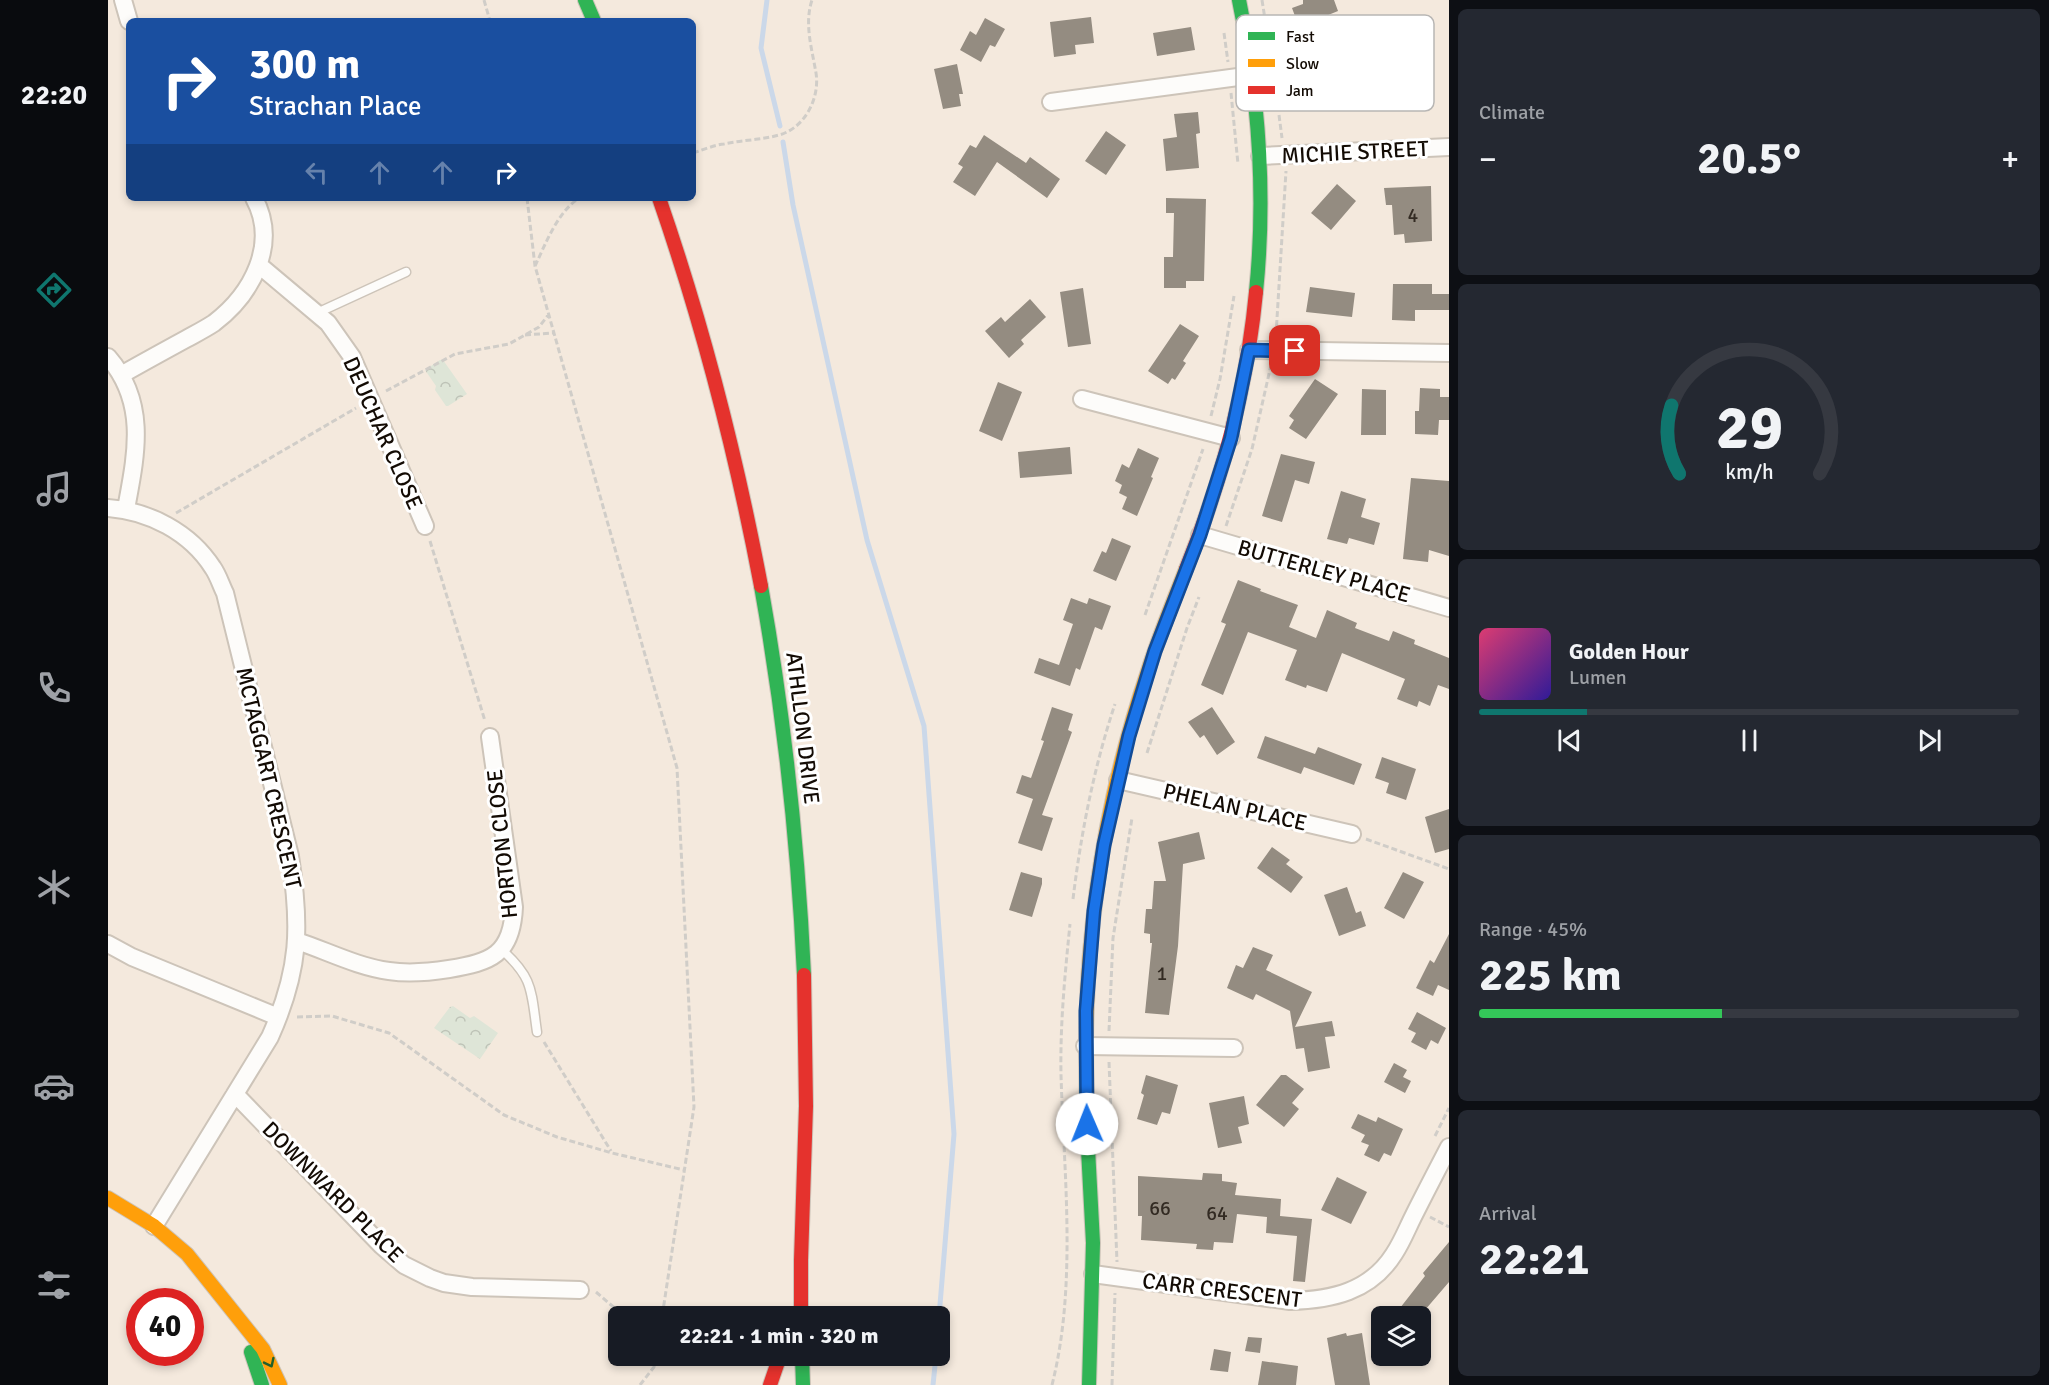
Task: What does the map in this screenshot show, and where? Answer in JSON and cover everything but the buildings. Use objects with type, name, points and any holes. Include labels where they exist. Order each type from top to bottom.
[{"type":"street","points":[[123,0],[128,18]]},
{"type":"street","points":[[585,0],[593,18]]},
{"type":"street","points":[[1239,0],[1242,15]]},
{"type":"street","points":[[1051,102],[1236,77]]},
{"type":"street","points":[[1089,1385],[1088,1353],[1093,1241],[1085,1046],[1094,911],[1104,845],[1118,780],[1155,651],[1200,535],[1231,438],[1249,350],[1259,278],[1260,249],[1260,156],[1256,111]]},
{"type":"street","name":"MICHIE STREET","points":[[1260,156],[1449,147]]},
{"type":"street","points":[[121,375],[213,323],[236,303],[253,278],[264,244],[263,222],[255,201]]},
{"type":"street","name":"ATHLLON DRIVE","points":[[660,201],[723,405],[759,573],[785,741],[802,932],[806,1034],[806,1161],[801,1306]]},
{"type":"street","name":"DEUCHAR CLOSE","points":[[259,265],[328,323],[352,357],[425,526]]},
{"type":"street","points":[[1249,350],[1449,353]]},
{"type":"street","points":[[108,357],[121,375],[135,418],[135,462],[126,509]]},
{"type":"street","points":[[1082,399],[1231,438]]},
{"type":"street","name":"MCTAGGART CRESCENT","points":[[108,508],[141,513],[169,526],[194,545],[213,567],[225,593],[290,856],[297,898],[297,940],[293,970],[279,1017],[270,1037],[154,1226]]},
{"type":"street","name":"BUTTERLEY PLACE","points":[[1200,535],[1449,608]]},
{"type":"street","name":"HORTON CLOSE","points":[[297,940],[390,972],[428,972],[479,964],[501,949],[507,942],[513,925],[514,907],[490,737]]},
{"type":"street","name":"PHELAN PLACE","points":[[1118,780],[1352,834]]},
{"type":"street","points":[[108,944],[132,957],[279,1017]]},
{"type":"street","points":[[1085,1046],[1234,1048]]},
{"type":"street","name":"DOWNWARD PLACE","points":[[235,1094],[382,1246],[404,1265],[430,1278],[472,1287],[580,1290]]},
{"type":"street","name":"CARR CRESCENT","points":[[1093,1274],[1290,1301],[1332,1298],[1357,1288],[1378,1274],[1394,1255],[1449,1147]]},
{"type":"street","points":[[108,1198],[154,1226],[187,1254],[263,1349],[280,1385]]},
{"type":"street","name":"ATHLLON DRIVE","points":[[793,1306],[800,1277]]},
{"type":"street","points":[[232,1309],[253,1357],[262,1385]]},
{"type":"street","points":[[1079,1385],[1088,1353]]},
{"type":"street","points":[[770,1385],[777,1366]]},
{"type":"street","points":[[802,1366],[803,1385]]},
{"type":"lane","points":[[317,313],[406,272]]},
{"type":"lane","name":"HORTON CLOSE","points":[[501,949],[524,973],[530,986],[537,1032]]},
{"type":"path","points":[[484,0],[489,18]]},
{"type":"path","points":[[696,152],[721,144],[780,135],[804,118],[813,101],[818,83],[808,29],[812,0]]},
{"type":"path","points":[[1231,89],[1239,165]]},
{"type":"path","points":[[1275,336],[1286,166]]},
{"type":"path","points":[[527,201],[535,266],[677,768],[694,1107],[664,1306]]},
{"type":"path","points":[[535,266],[554,228],[574,201]]},
{"type":"path","points":[[1211,418],[1236,288]]},
{"type":"path","points":[[160,522],[370,400],[455,354],[509,344],[539,327],[549,314]]},
{"type":"path","points":[[523,335],[553,333]]},
{"type":"path","points":[[425,526],[490,737]]},
{"type":"path","points":[[1146,753],[1202,588]]},
{"type":"path","points":[[1109,1034],[1113,938],[1132,816]]},
{"type":"path","points":[[1352,834],[1449,868]]},
{"type":"path","points":[[279,1017],[332,1016],[389,1033],[504,1114],[557,1137],[684,1170]]},
{"type":"path","points":[[537,1032],[612,1153]]},
{"type":"path","points":[[1109,1061],[1117,1261]]},
{"type":"path","points":[[580,1290],[594,1290],[612,1306]]},
{"type":"path","points":[[1112,1385],[1114,1302]]},
{"type":"path","points":[[640,1385],[654,1366]]},
{"type":"green space","points":[[443,360],[467,394],[448,406],[435,390],[436,386],[425,370]]},
{"type":"green space","points":[[453,1006],[470,1018],[474,1016],[498,1033],[480,1059],[434,1028]]},
{"type":"waterway","points":[[767,0],[761,48],[780,126]]},
{"type":"waterway","points":[[783,142],[793,205],[867,540],[924,726],[954,1134],[940,1306]]},
{"type":"waterway","points":[[933,1385],[935,1366]]},
{"type":"traffic: fast","points":[[585,0],[593,18]]},
{"type":"traffic: fast","points":[[1239,0],[1242,15]]},
{"type":"traffic: fast","points":[[1256,111],[1260,219],[1256,292]]},
{"type":"traffic: fast","points":[[761,586],[777,682],[789,779],[804,975]]},
{"type":"traffic: fast","points":[[1086,1042],[1087,1130],[1093,1243],[1089,1385]]},
{"type":"traffic: fast","points":[[251,1352],[262,1385]]},
{"type":"traffic: fast","points":[[802,1366],[803,1385]]},
{"type":"traffic: slow","points":[[1086,1042],[1090,948],[1102,854],[1111,807],[1148,671],[1186,569]]},
{"type":"traffic: slow","points":[[108,1198],[154,1226],[187,1254],[263,1349],[280,1385]]},
{"type":"traffic: jam","points":[[660,201],[690,294],[717,390],[741,488],[761,586]]},
{"type":"traffic: jam","points":[[1186,569],[1211,502],[1231,433],[1246,363],[1256,292]]},
{"type":"traffic: jam","points":[[801,1306],[806,1106],[804,975]]},
{"type":"traffic: jam","points":[[770,1385],[777,1366]]},
{"type":"route","points":[[1087,1124],[1086,1011],[1094,911],[1104,845],[1129,736],[1155,651],[1200,535],[1231,438],[1249,350],[1295,351]]}]
